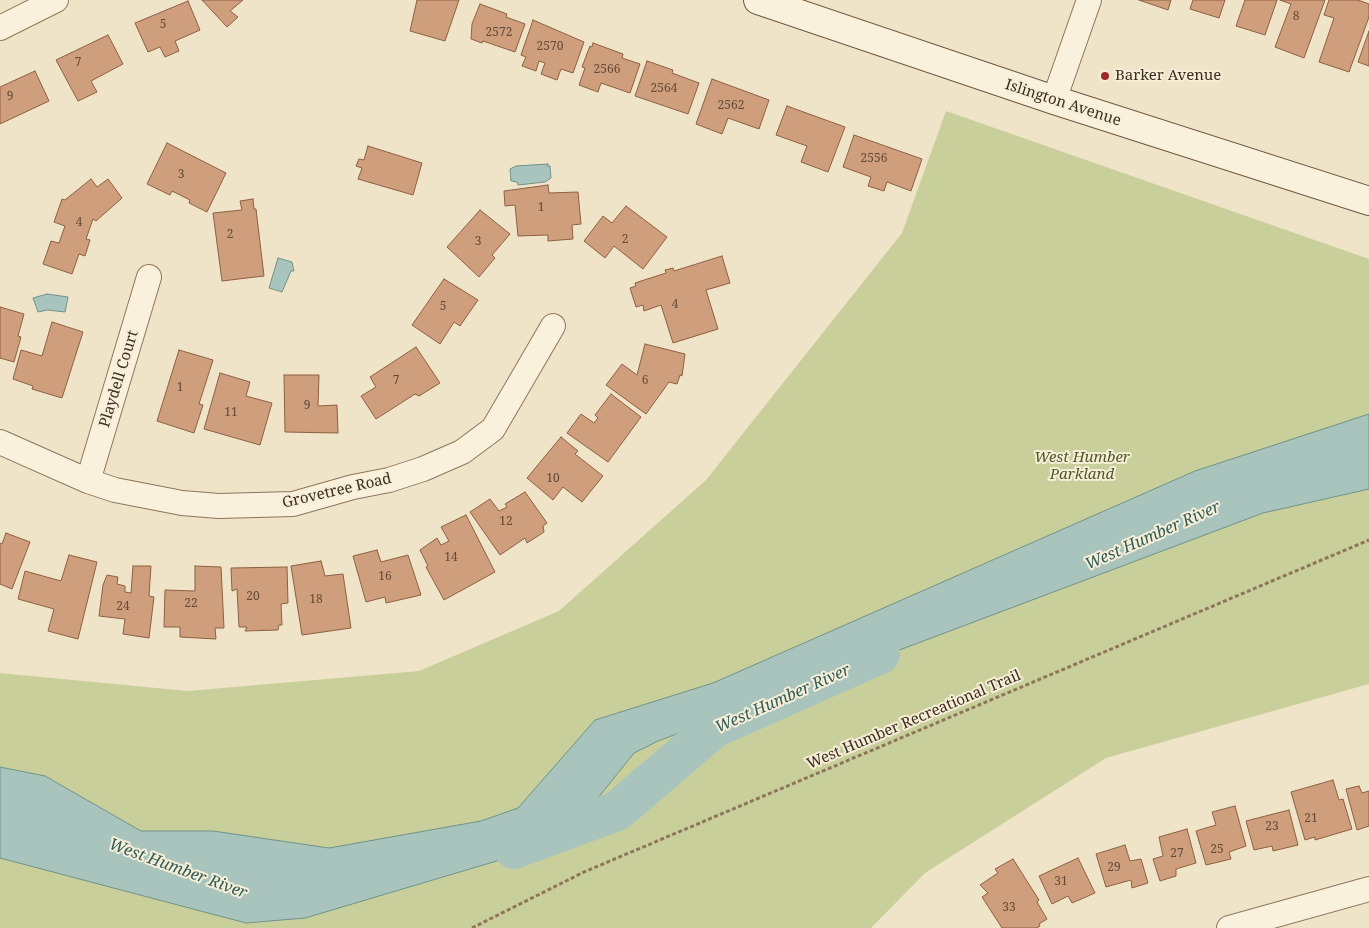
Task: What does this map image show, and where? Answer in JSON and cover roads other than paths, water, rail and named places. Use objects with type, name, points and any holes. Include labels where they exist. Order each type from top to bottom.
[{"type":"main road","name":"Islington Avenue","points":[[758,0],[1054,100],[1369,201]]},
{"type":"street","points":[[0,28],[56,0]]},
{"type":"street","points":[[1054,100],[1089,0]]},
{"type":"street","name":"Playdell Court","points":[[88,481],[150,276]]},
{"type":"street","name":"Grovetree Road","points":[[0,442],[88,481],[116,490],[182,504],[257,506],[293,504],[353,487],[388,480],[423,469],[462,452],[493,429],[552,326]]},
{"type":"street","points":[[1229,928],[1369,889]]},
{"type":"water","points":[[548,164],[547,166],[550,166],[551,178],[545,182],[518,185],[517,182],[511,181],[510,169],[516,166]]},
{"type":"water","points":[[278,258],[292,262],[294,271],[291,271],[282,292],[269,288]]},
{"type":"water","points":[[47,294],[68,297],[65,312],[47,310],[38,312],[33,298]]},
{"type":"water","points":[[1369,414],[1369,489],[1263,513],[658,741],[634,753],[577,824],[527,852],[305,918],[246,923],[0,858],[0,767],[45,776],[141,831],[213,831],[329,848],[481,821],[518,808],[595,720],[713,683],[1195,471]]},
{"type":"waterway","name":"West Humber River","points":[[514,849],[617,811],[714,728],[880,654]]},
{"type":"place","name":"Barker Avenue","points":[[1105,76]]},
{"type":"park label","name":"West Humber Parkland","points":[[1082,466]]}]
